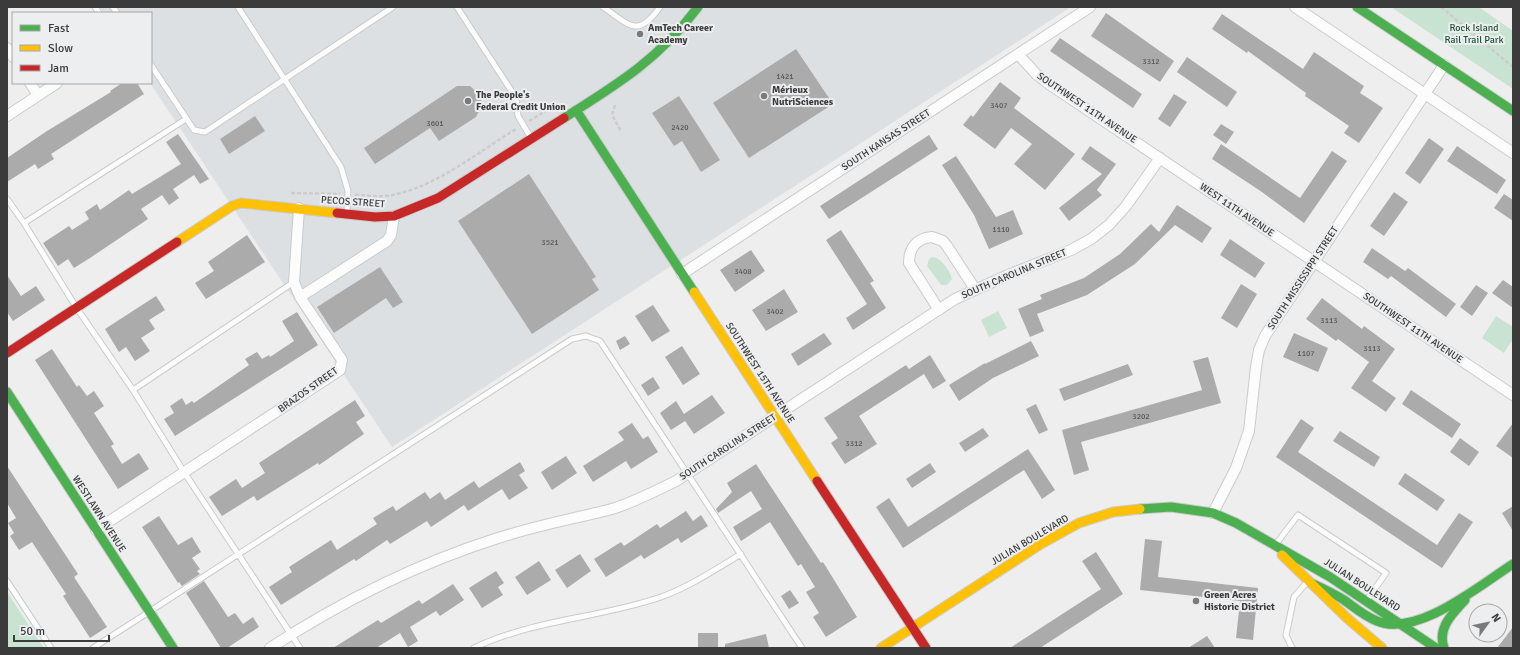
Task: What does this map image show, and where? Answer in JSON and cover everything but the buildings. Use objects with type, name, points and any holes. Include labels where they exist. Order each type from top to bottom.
[{"type":"street","name":"PECOS STREET","points":[[7,353],[232,206],[241,203],[375,217],[394,216],[438,198],[644,66],[673,39],[698,7]]},
{"type":"street","name":"SOUTH KANSAS STREET","points":[[682,274],[1090,7]]},
{"type":"street","points":[[1295,7],[1513,153]]},
{"type":"street","points":[[1357,7],[1513,111]]},
{"type":"street","name":"SOUTHWEST 11TH AVENUE","points":[[1018,54],[1036,74],[1049,84],[1160,158]]},
{"type":"street","name":"SOUTH MISSISSIPPI STREET","points":[[1213,513],[1236,468],[1249,431],[1253,384],[1259,350],[1265,336],[1444,65]]},
{"type":"street","points":[[31,84],[38,95]]},
{"type":"street","points":[[7,116],[55,84]]},
{"type":"street","name":"SOUTHWEST 15TH AVENUE","points":[[576,110],[926,648]]},
{"type":"street","name":"WEST 11TH AVENUE","points":[[1160,158],[1314,261]]},
{"type":"street","name":"SOUTH CAROLINA STREET","points":[[270,648],[291,634],[359,595],[413,569],[450,554],[500,538],[614,508],[647,496],[688,473],[975,288],[1071,250],[1091,239],[1109,225],[1126,206],[1160,158]]},
{"type":"street","points":[[294,282],[299,208]]},
{"type":"street","points":[[300,297],[387,241],[391,235],[394,216]]},
{"type":"street","points":[[939,310],[909,263],[909,254],[913,246],[918,241],[932,236],[943,241],[975,288]]},
{"type":"street","name":"SOUTHWEST 11TH AVENUE","points":[[1314,261],[1513,395]]},
{"type":"street","name":"BRAZOS STREET","points":[[96,530],[340,370],[342,360],[300,297],[294,282]]},
{"type":"street","name":"WESTLAWN AVENUE","points":[[7,392],[173,648]]},
{"type":"street","name":"JULIAN BOULEVARD","points":[[881,648],[1041,544],[1079,523],[1113,512],[1144,508],[1178,507],[1213,513],[1236,523],[1276,545],[1367,601],[1436,648]]},
{"type":"street","name":"JULIAN BOULEVARD","points":[[1254,533],[1272,546],[1381,648]]},
{"type":"street","points":[[1420,648],[1418,635],[1422,624],[1513,564]]},
{"type":"street","points":[[1310,582],[1334,593],[1370,619],[1380,624],[1418,622],[1432,616]]},
{"type":"street","points":[[1444,648],[1440,639],[1441,630],[1458,607],[1484,583]]},
{"type":"lane","points":[[238,7],[340,167],[348,194],[347,214]]},
{"type":"lane","points":[[152,67],[194,130],[205,132],[393,7]]},
{"type":"lane","points":[[457,7],[516,98],[518,116],[532,139]]},
{"type":"lane","points":[[603,7],[632,27],[642,26],[650,21],[660,7]]},
{"type":"lane","points":[[24,223],[186,119]]},
{"type":"lane","points":[[7,199],[24,223],[76,307],[133,390],[184,472],[300,648]]},
{"type":"lane","points":[[133,390],[294,282]]},
{"type":"lane","points":[[93,648],[572,339],[586,336],[600,341],[802,648]]},
{"type":"lane","points":[[1276,545],[1298,515],[1386,573],[1367,601]]},
{"type":"lane","points":[[474,648],[526,630],[662,597],[709,573],[741,554]]},
{"type":"lane","points":[[7,581],[51,648]]},
{"type":"lane","points":[[1292,648],[1286,635],[1294,597],[1310,582]]},
{"type":"path","points":[[1441,7],[1513,66]]},
{"type":"path","points":[[615,105],[612,115],[621,131]]},
{"type":"path","points":[[285,193],[386,196],[415,188],[447,173],[554,106]]},
{"type":"shaded area","points":[[100,7],[1071,7],[392,447],[151,84],[152,84],[152,12],[103,12]]},
{"type":"green space","name":"Rock Island Rail Trail Park","points":[[1391,7],[1479,7],[1513,31],[1513,89]]},
{"type":"green space","points":[[932,257],[939,259],[949,272],[952,279],[947,285],[941,285],[927,266],[929,259]]},
{"type":"green space","points":[[998,311],[1007,328],[989,337],[981,320]]},
{"type":"green space","points":[[1496,316],[1513,327],[1513,339],[1504,353],[1482,338]]},
{"type":"green space","points":[[7,592],[44,648],[7,648]]},
{"type":"traffic: fast","points":[[564,118],[620,82],[653,56],[668,42],[698,7]]},
{"type":"traffic: fast","points":[[1357,7],[1513,111]]},
{"type":"traffic: fast","points":[[576,110],[694,292]]},
{"type":"traffic: fast","points":[[7,392],[173,648]]},
{"type":"traffic: fast","points":[[1140,509],[1171,507],[1213,513],[1236,523],[1330,577],[1436,648]]},
{"type":"traffic: fast","points":[[1311,583],[1340,597],[1372,619],[1393,624],[1410,622],[1429,616],[1448,607],[1513,564]]},
{"type":"traffic: fast","points":[[1444,648],[1442,641],[1444,628],[1451,616],[1465,600]]},
{"type":"traffic: slow","points":[[177,242],[232,206],[241,203],[337,213]]},
{"type":"traffic: slow","points":[[694,292],[817,481]]},
{"type":"traffic: slow","points":[[881,648],[1041,544],[1079,523],[1113,512],[1140,509]]},
{"type":"traffic: slow","points":[[1282,555],[1347,618],[1382,648]]},
{"type":"traffic: jam","points":[[337,213],[375,217],[394,216],[438,198],[564,118]]},
{"type":"traffic: jam","points":[[7,353],[177,242]]},
{"type":"traffic: jam","points":[[817,481],[926,648]]},
{"type":"place","name":"AmTech Career Academy","points":[[640,34]]},
{"type":"place","name":"Mérieux NutriSciences","points":[[764,96]]},
{"type":"place","name":"The People's Federal Credit Union","points":[[468,101]]},
{"type":"place","name":"Green Acres Historic District","points":[[1196,601]]}]
